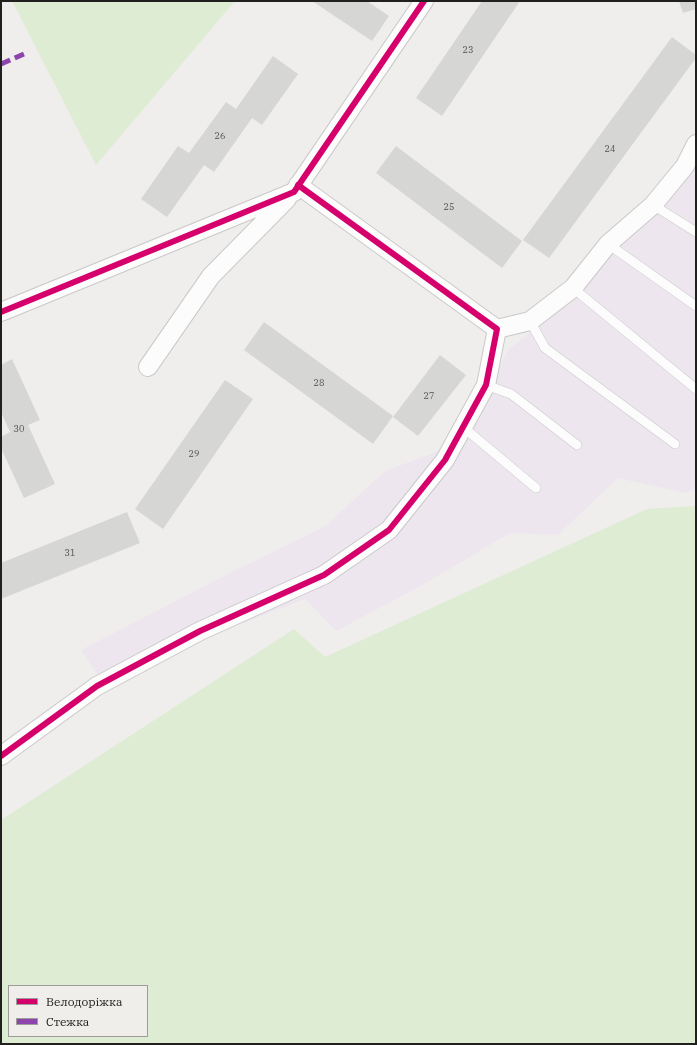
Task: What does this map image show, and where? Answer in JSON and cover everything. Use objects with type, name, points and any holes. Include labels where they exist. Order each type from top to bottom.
[{"type":"street","points":[[148,368],[211,276],[296,189],[424,1]]},
{"type":"street","points":[[296,189],[497,328],[530,321],[573,288],[608,244],[653,205],[690,169],[696,144]]},
{"type":"street","points":[[1,312],[296,189]]},
{"type":"street","points":[[1,756],[97,686],[200,631],[324,576],[389,530],[444,460],[486,385],[497,328]]},
{"type":"lane","points":[[653,205],[696,232]]},
{"type":"lane","points":[[608,244],[696,306]]},
{"type":"lane","points":[[573,288],[696,389]]},
{"type":"lane","points":[[530,321],[545,348],[676,444]]},
{"type":"lane","points":[[486,385],[511,394],[577,445]]},
{"type":"lane","points":[[463,427],[536,488]]},
{"type":"shaded area","points":[[696,161],[696,489],[685,493],[618,478],[558,535],[510,533],[426,583],[336,631],[305,599],[199,640],[108,690],[81,650],[228,574],[324,527],[385,471],[463,440],[508,350],[562,307],[599,267],[679,190]]},
{"type":"green space","points":[[12,1],[235,1],[96,165]]},
{"type":"green space","points":[[696,506],[696,1044],[1,1044],[1,820],[294,629],[325,657],[647,509]]},
{"type":"building","points":[[312,1],[367,1],[389,16],[372,41]]},
{"type":"building","points":[[482,1],[520,1],[442,116],[416,98]]},
{"type":"building","points":[[679,1],[696,1],[696,9],[683,13]]},
{"type":"building","points":[[672,37],[696,55],[696,58],[549,258],[523,240]]},
{"type":"building","points":[[273,56],[298,74],[262,125],[252,118],[214,172],[204,165],[167,217],[141,199],[178,146],[189,153],[226,102],[236,109]]},
{"type":"building","points":[[396,146],[522,241],[502,268],[376,173]]},
{"type":"building","points":[[264,322],[393,416],[373,444],[244,350]]},
{"type":"building","points":[[440,355],[466,375],[418,436],[393,417]]},
{"type":"building","points":[[12,359],[40,420],[28,425],[55,484],[24,498],[1,448],[1,437],[10,432],[1,412],[1,365]]},
{"type":"building","points":[[225,380],[253,399],[163,529],[135,509]]},
{"type":"building","points":[[127,512],[140,543],[1,599],[1,563]]},
{"type":"marked path","points":[[1,64],[24,54]]},
{"type":"cycle path","points":[[1,312],[294,192],[424,1]]},
{"type":"cycle path","points":[[1,756],[97,686],[200,631],[324,575],[389,530],[445,460],[486,385],[497,329],[298,185]]}]
